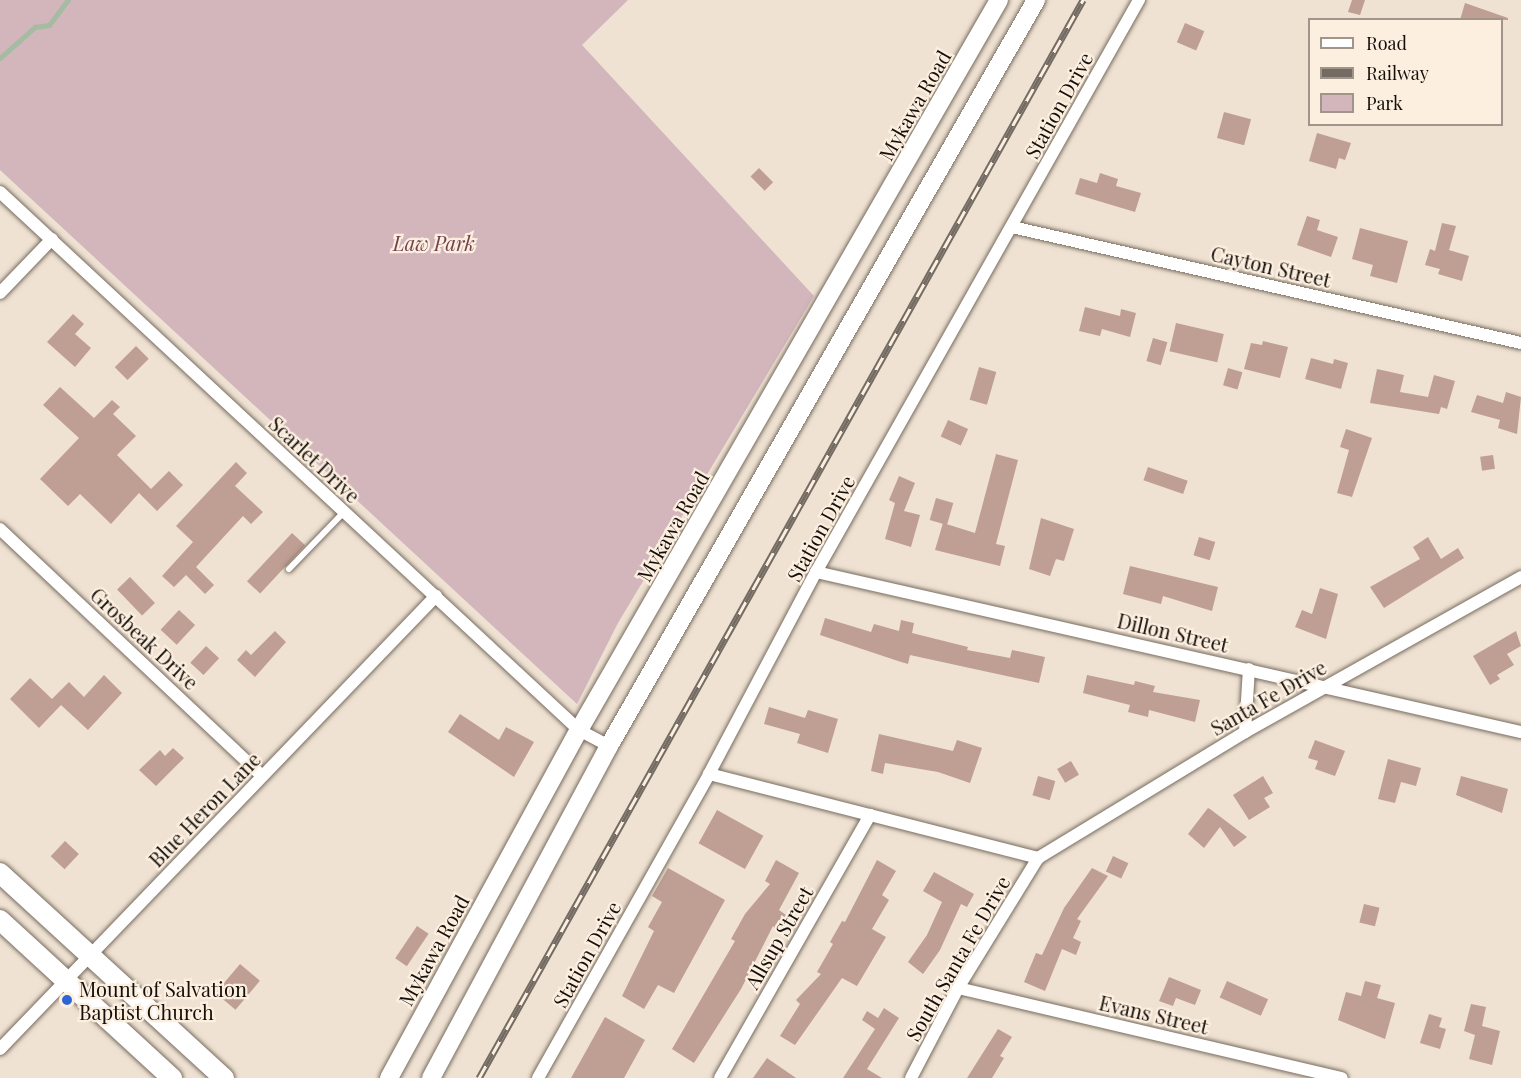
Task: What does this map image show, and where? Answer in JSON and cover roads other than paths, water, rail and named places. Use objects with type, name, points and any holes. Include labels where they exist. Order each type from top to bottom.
[{"type":"main road","name":"Mykawa Road","points":[[389,1078],[579,730],[999,0]]},
{"type":"main road","points":[[431,1078],[609,747],[737,527],[1036,0]]},
{"type":"main road","points":[[956,76],[983,94]]},
{"type":"main road","points":[[707,511],[737,527]]},
{"type":"main road","points":[[0,873],[224,1078]]},
{"type":"main road","points":[[0,920],[172,1078]]},
{"type":"street","name":"Station Drive","points":[[538,1078],[709,774],[816,572],[1139,0]]},
{"type":"street","name":"Scarlet Drive","points":[[0,192],[579,730],[609,747]]},
{"type":"street","name":"Cayton Street","points":[[1012,227],[1521,343]]},
{"type":"street","points":[[0,293],[52,239]]},
{"type":"street","name":"Grosbeak Drive","points":[[0,529],[262,776]]},
{"type":"street","name":"Dillon Street","points":[[816,572],[1521,732]]},
{"type":"street","name":"Santa Fe Drive","points":[[1038,858],[1245,732],[1521,577]]},
{"type":"street","name":"Blue Heron Lane","points":[[0,1049],[66,981],[88,954],[436,596]]},
{"type":"street","points":[[1245,732],[1249,669]]},
{"type":"street","points":[[709,774],[1038,858]]},
{"type":"street","name":"Allsup Street","points":[[720,1078],[870,814]]},
{"type":"street","name":"South Santa Fe Drive","points":[[911,1078],[958,988],[1038,858]]},
{"type":"street","name":"Evans Street","points":[[958,988],[1342,1078]]},
{"type":"lane","points":[[289,569],[344,512]]},
{"type":"waterway","points":[[0,58],[35,27],[49,25],[68,0]]},
{"type":"railway","points":[[479,1078],[1083,0]]},
{"type":"place","name":"Mount of Salvation Baptist Church","points":[[67,1000]]},
{"type":"park label","name":"Law Park","points":[[434,242]]}]
